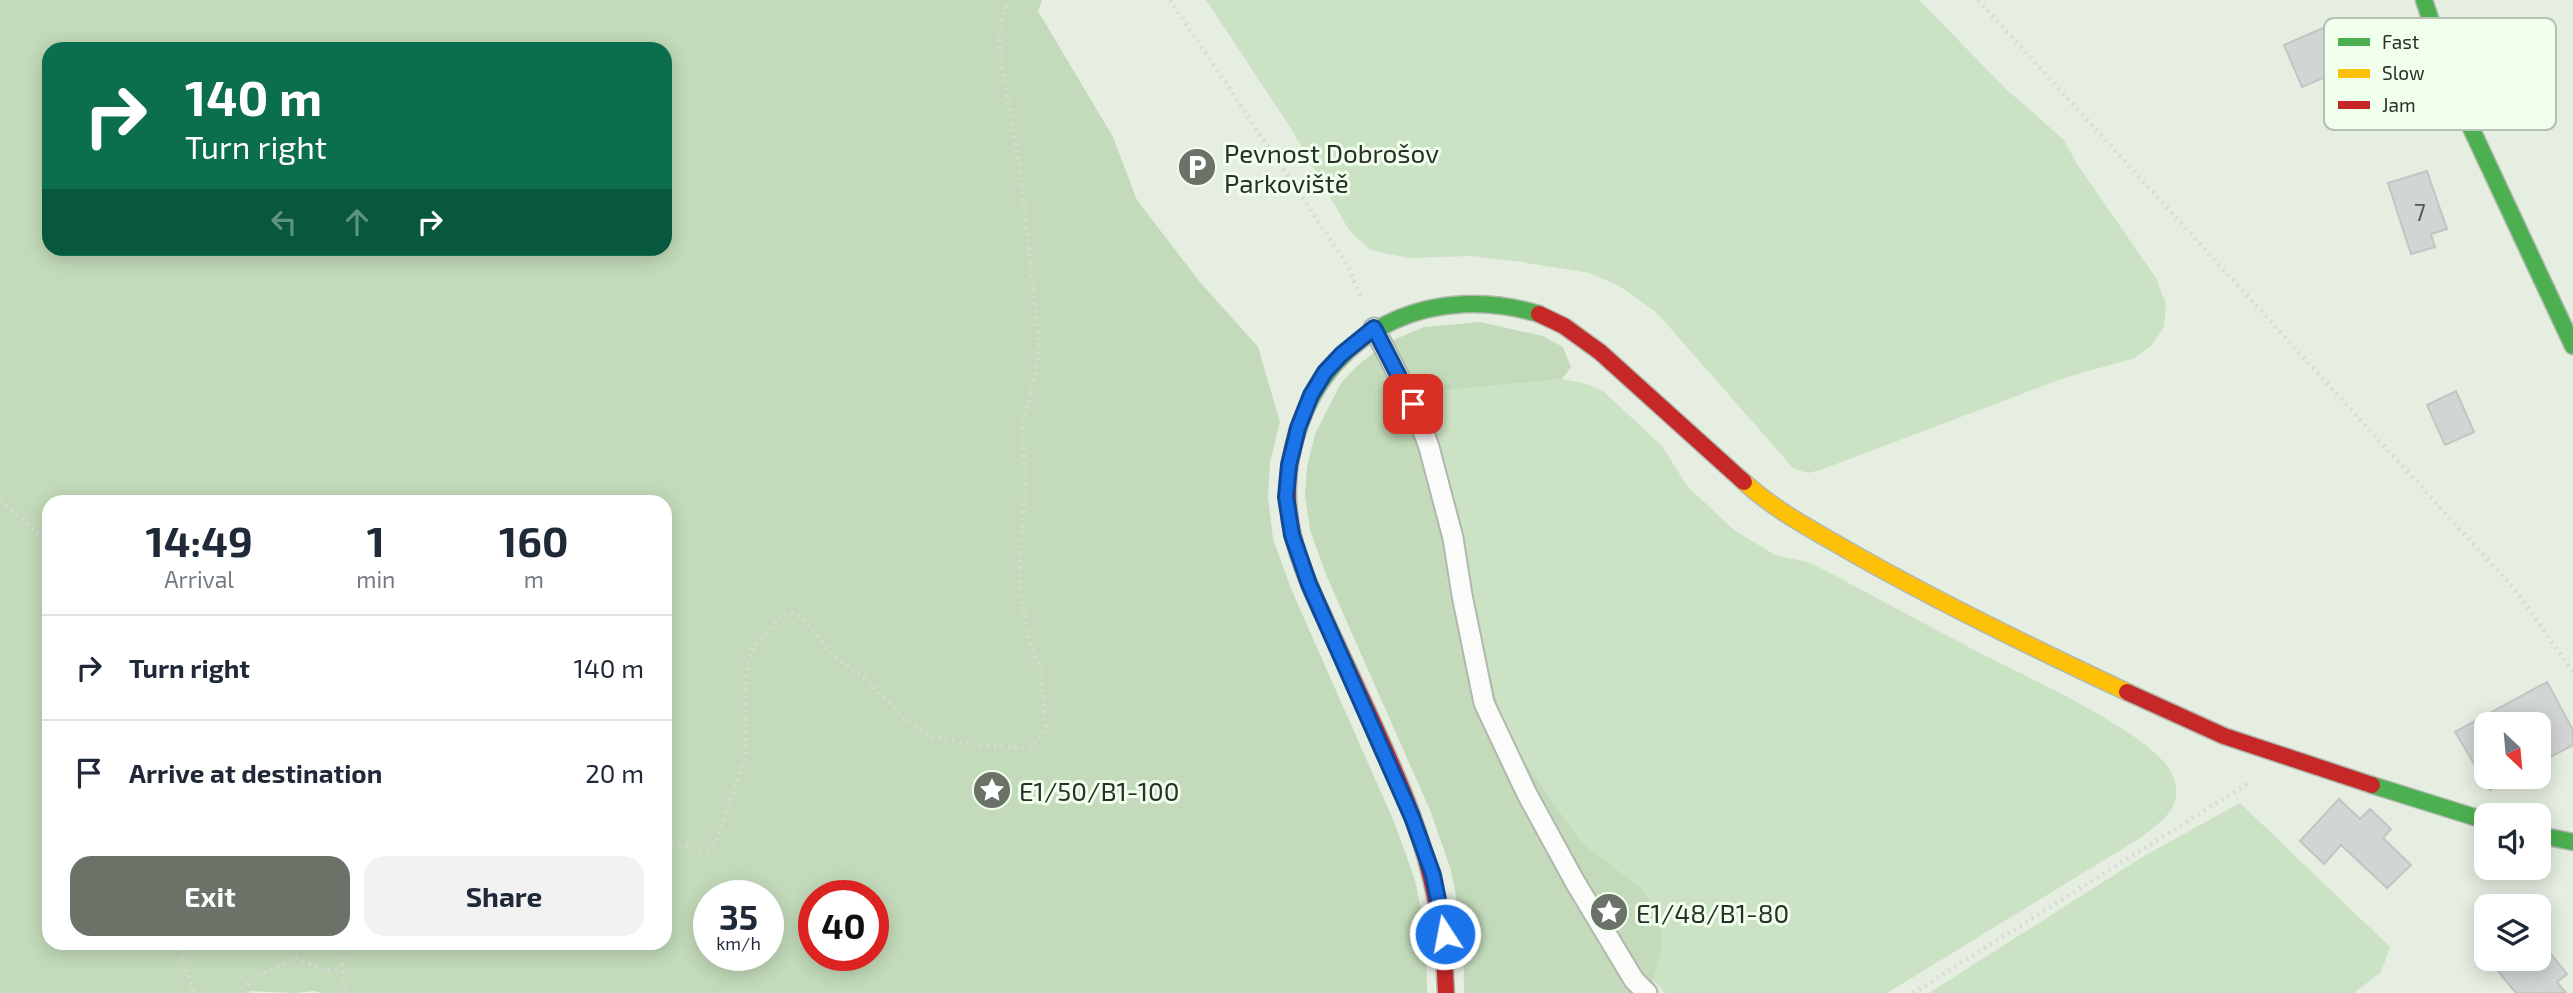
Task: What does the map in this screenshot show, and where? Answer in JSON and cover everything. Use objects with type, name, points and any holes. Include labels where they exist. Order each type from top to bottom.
[{"type":"street","points":[[2424,0],[2430,18]]},
{"type":"street","points":[[2472,130],[2573,345]]},
{"type":"street","points":[[1446,993],[1445,934],[1433,875],[1412,817],[1309,584],[1292,535],[1286,497],[1289,465],[1298,428],[1311,395],[1325,372],[1374,328],[1419,309],[1481,302],[1550,318],[1600,352],[1753,490],[1802,524],[1896,578],[2033,648],[2224,736],[2474,817]]},
{"type":"street","points":[[2551,837],[2573,842]]},
{"type":"lane","points":[[1374,328],[1413,404],[1429,447],[1453,538],[1484,702],[1527,794],[1575,883],[1634,980],[1647,993]]},
{"type":"path","points":[[672,845],[711,848],[718,838],[746,754],[747,661],[755,645],[783,614],[792,613],[803,618],[834,656],[867,680],[906,720],[928,736],[980,745],[1028,748],[1037,743],[1044,734],[1046,726],[1040,669],[1028,636],[1020,590],[1025,490],[1023,423],[1039,345],[1020,169],[1001,60],[999,32],[1008,0]]},
{"type":"path","points":[[1170,0],[1348,266],[1374,328]]},
{"type":"path","points":[[1978,0],[2516,592],[2573,672]]},
{"type":"path","points":[[0,501],[42,537]]},
{"type":"path","points":[[1913,993],[2207,811],[2286,758]]},
{"type":"path","points":[[179,950],[194,993]]},
{"type":"path","points":[[344,950],[342,968],[346,993]]},
{"type":"path","points":[[236,993],[257,976],[297,958],[325,971],[342,968]]},
{"type":"green space","points":[[0,0],[1042,0],[1038,11],[1113,137],[1137,200],[1199,281],[1258,347],[1280,422],[1270,462],[1268,497],[1273,539],[1292,591],[1395,824],[1415,880],[1426,936],[1427,993],[0,993]]},
{"type":"green space","points":[[1206,0],[1919,0],[2006,89],[2064,140],[2077,164],[2156,278],[2166,304],[2164,327],[2152,345],[2135,358],[2064,378],[1823,469],[1808,473],[1794,469],[1656,312],[1619,286],[1590,273],[1521,262],[1472,256],[1408,258],[1370,250],[1349,230],[1290,127]]},
{"type":"green space","points":[[1480,322],[1543,336],[1563,347],[1571,367],[1562,379],[1448,390],[1433,396],[1425,408],[1450,494],[1474,610],[1502,719],[1521,756],[1582,843],[1640,887],[1660,913],[1662,949],[1653,980],[1656,993],[1464,993],[1463,932],[1451,870],[1430,810],[1327,577],[1310,530],[1305,496],[1307,467],[1315,434],[1341,383],[1384,344],[1424,327]]},
{"type":"green space","points":[[1562,379],[1587,384],[1604,392],[1662,446],[1687,486],[1734,530],[1775,555],[1811,563],[2084,706],[2140,741],[2160,758],[2172,774],[2176,796],[2169,812],[2140,838],[1887,993],[1665,993],[1653,980],[1662,949],[1660,913],[1640,887],[1582,843],[1521,756],[1502,719],[1474,610],[1450,494],[1425,408],[1433,396],[1448,390]]},
{"type":"green space","points":[[2240,803],[2390,947],[2381,972],[2354,993],[1929,993],[2144,856]]},
{"type":"building","points":[[2323,28],[2324,78],[2302,87],[2284,45]]},
{"type":"building","points":[[2427,171],[2447,229],[2431,234],[2435,247],[2411,254],[2388,183]]},
{"type":"building","points":[[2456,391],[2474,432],[2445,445],[2427,405]]},
{"type":"building","points":[[2547,682],[2573,730],[2573,745],[2552,756],[2552,712],[2492,712]]},
{"type":"building","points":[[2474,722],[2474,763],[2455,732]]},
{"type":"building","points":[[2339,799],[2360,819],[2370,809],[2391,829],[2383,838],[2411,865],[2387,888],[2341,845],[2324,864],[2300,841]]},
{"type":"building","points":[[2551,954],[2567,974],[2557,982],[2566,993],[2516,993],[2498,971],[2551,971]]},
{"type":"traffic: fast","points":[[2424,0],[2430,18]]},
{"type":"traffic: fast","points":[[2472,130],[2573,346]]},
{"type":"traffic: fast","points":[[1298,430],[1314,394],[1336,363],[1362,339],[1393,321],[1427,309],[1463,304],[1501,306],[1539,314]]},
{"type":"traffic: fast","points":[[2372,785],[2474,817]]},
{"type":"traffic: fast","points":[[2551,837],[2573,842]]},
{"type":"traffic: slow","points":[[1744,482],[1798,522],[1889,573],[1990,626],[2127,692]]},
{"type":"traffic: jam","points":[[1539,314],[1564,326],[1600,352],[1744,482]]},
{"type":"traffic: jam","points":[[1298,430],[1290,460],[1288,489],[1289,516],[1295,543],[1313,594],[1385,750],[1419,835],[1440,923],[1446,993]]},
{"type":"traffic: jam","points":[[2127,692],[2224,736],[2372,785]]},
{"type":"place","name":"Pevnost Dobrošov Parkoviště","points":[[1197,167]]},
{"type":"place","name":"E1/50/B1-100","points":[[992,790]]},
{"type":"place","name":"E1/48/B1-80","points":[[1609,912]]},
{"type":"route","points":[[1413,404],[1374,328],[1325,372],[1311,395],[1298,428],[1289,465],[1286,497],[1292,535],[1309,584],[1412,817],[1433,875],[1445,934]]}]
